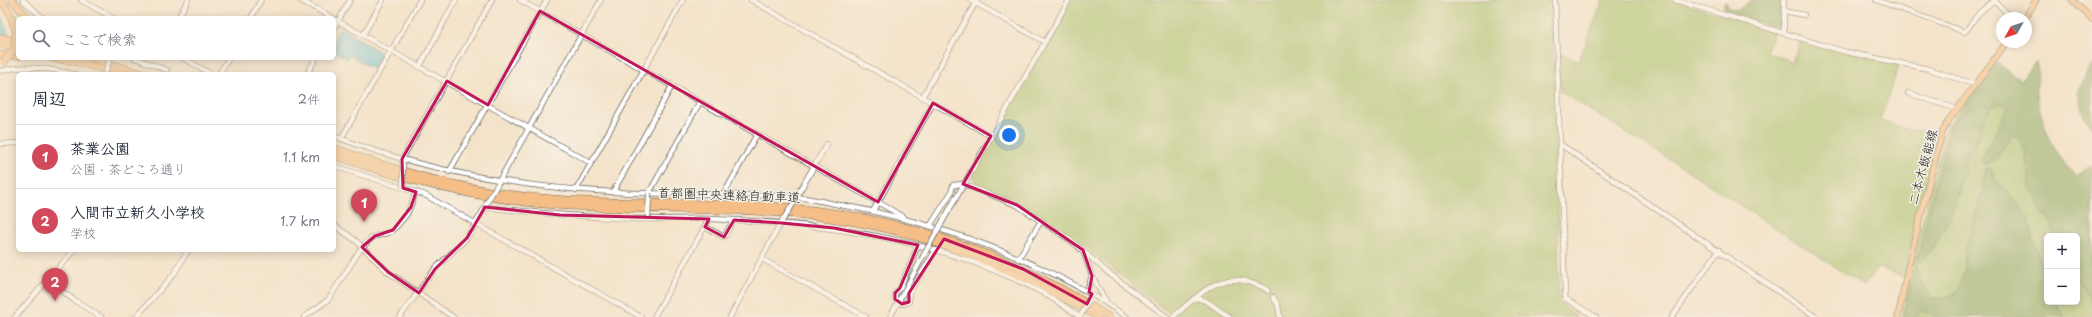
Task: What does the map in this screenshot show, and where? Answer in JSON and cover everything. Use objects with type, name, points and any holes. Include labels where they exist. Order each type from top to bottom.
[{"type":"highway","points":[[1,0],[10,14],[16,32],[14,48],[1,60]]},
{"type":"highway","points":[[12,0],[26,16]]},
{"type":"highway","points":[[0,38],[16,41]]},
{"type":"highway","points":[[0,44],[16,47]]},
{"type":"highway","points":[[1,60],[16,56]]},
{"type":"highway","points":[[64,60],[116,72]]},
{"type":"highway","points":[[75,60],[117,72]]},
{"type":"highway","points":[[98,60],[138,72]]},
{"type":"highway","points":[[107,60],[139,72]]},
{"type":"highway","name":"首都圏中央連絡自動車道","points":[[336,149],[423,177],[508,194],[604,202],[759,206],[803,209],[865,218],[939,237],[1000,260],[1044,280],[1109,317]]},
{"type":"highway","name":"首都圏中央連絡自動車道","points":[[336,156],[422,182],[508,200],[603,208],[796,214],[863,224],[913,236],[993,263],[1041,285],[1098,317]]},
{"type":"main road","points":[[2029,12],[2036,0]]},
{"type":"main road","points":[[2072,0],[2092,19]]},
{"type":"main road","name":"二本木飯能線","points":[[1898,317],[1917,230],[1945,127],[2003,48]]},
{"type":"street","points":[[22,0],[41,16]]},
{"type":"street","points":[[81,0],[109,16]]},
{"type":"street","points":[[179,16],[188,0]]},
{"type":"street","points":[[252,16],[262,0]]},
{"type":"street","points":[[300,0],[329,16]]},
{"type":"street","points":[[336,18],[350,0]]},
{"type":"street","points":[[364,35],[384,0]]},
{"type":"street","points":[[341,139],[420,0]]},
{"type":"street","points":[[420,66],[456,0]]},
{"type":"street","points":[[403,188],[402,159],[492,0]]},
{"type":"street","points":[[520,0],[910,220]]},
{"type":"street","points":[[449,172],[547,0]]},
{"type":"street","points":[[400,317],[419,293],[435,269],[463,243],[476,224],[601,0]]},
{"type":"street","points":[[576,190],[683,0]]},
{"type":"street","points":[[751,0],[758,2],[991,136]]},
{"type":"street","points":[[970,0],[976,1],[1045,42]]},
{"type":"street","points":[[890,317],[963,184],[1069,0]]},
{"type":"street","points":[[1555,0],[1565,295],[1566,299],[1596,317]]},
{"type":"street","points":[[1675,0],[1846,52],[1929,69],[1976,85]]},
{"type":"street","points":[[1784,0],[1784,32]]},
{"type":"street","points":[[1876,0],[1965,32],[1979,13],[1994,0],[2006,12]]},
{"type":"street","points":[[923,96],[976,1]]},
{"type":"street","points":[[1784,11],[1804,16]]},
{"type":"street","points":[[336,20],[591,163]]},
{"type":"street","points":[[106,72],[109,60]]},
{"type":"street","points":[[140,60],[167,70]]},
{"type":"street","points":[[186,60],[208,72]]},
{"type":"street","points":[[221,72],[228,60]]},
{"type":"street","points":[[308,72],[315,60]]},
{"type":"street","points":[[0,72],[21,66],[41,67],[65,72]]},
{"type":"street","points":[[613,192],[672,86]]},
{"type":"street","points":[[1908,93],[1957,109]]},
{"type":"street","points":[[648,219],[649,193],[700,102]]},
{"type":"street","points":[[874,211],[933,103]]},
{"type":"street","points":[[724,194],[758,134]]},
{"type":"street","points":[[336,137],[402,159],[449,172],[498,183],[613,192],[724,194],[796,199],[874,211],[930,226],[1018,259],[1087,291],[1091,296],[1127,317]]},
{"type":"street","points":[[0,144],[16,144]]},
{"type":"street","points":[[730,317],[827,144]]},
{"type":"street","points":[[1560,144],[1719,250],[1816,317]]},
{"type":"street","points":[[336,167],[425,195],[641,317]]},
{"type":"street","points":[[930,226],[952,192],[953,185],[963,184],[1017,205],[1083,250],[1106,271],[1167,317]]},
{"type":"street","points":[[304,317],[328,300],[362,247],[373,237],[390,232],[396,227],[407,214],[416,192]]},
{"type":"street","points":[[486,206],[560,216],[782,222],[834,228],[918,245],[991,269],[1042,292],[1080,316],[1091,296]]},
{"type":"street","points":[[654,317],[709,219]]},
{"type":"street","points":[[705,227],[724,237],[734,220]]},
{"type":"street","points":[[1018,259],[1041,221]]},
{"type":"street","points":[[336,227],[362,247],[388,272],[453,317]]},
{"type":"street","points":[[918,245],[900,288],[895,293],[895,299],[899,303],[904,304],[909,302],[909,293],[936,250]]},
{"type":"street","points":[[1083,250],[1092,276],[1107,304]]},
{"type":"street","points":[[1672,317],[1719,250]]},
{"type":"street","points":[[15,317],[72,252]]},
{"type":"street","points":[[136,317],[174,274],[187,252]]},
{"type":"street","points":[[762,259],[866,317]]},
{"type":"street","points":[[1087,291],[1092,276]]},
{"type":"street","points":[[1173,317],[1207,289],[1221,281],[1232,279],[1261,285],[1268,291]]},
{"type":"street","points":[[48,280],[74,300],[101,317]]},
{"type":"street","points":[[1207,289],[1208,300]]},
{"type":"street","points":[[1273,297],[1278,305],[1280,317]]},
{"type":"street","points":[[1196,298],[1208,300],[1219,311],[1231,317]]},
{"type":"highlighted area","points":[[540,11],[878,202],[933,103],[991,136],[963,184],[1017,205],[1083,250],[1092,276],[1089,292],[1092,294],[1087,304],[1023,269],[944,239],[909,293],[909,302],[902,304],[895,299],[895,293],[900,288],[918,245],[834,228],[782,223],[734,220],[724,237],[705,227],[709,219],[560,215],[485,207],[467,238],[435,269],[419,293],[388,272],[362,247],[375,236],[393,230],[411,207],[416,192],[403,188],[402,159],[447,81],[488,105]]},
{"type":"green space","points":[[1072,0],[1548,0],[1557,99],[1559,302],[1577,317],[1174,317],[1071,236],[1013,199],[978,185],[974,180],[974,173]]},
{"type":"green space","points":[[1603,0],[1672,0],[1774,30],[1766,52],[1792,62],[1801,39],[1899,65],[1880,121],[1910,130],[1939,132],[1904,277],[1877,267],[1864,286],[1676,163],[1561,92],[1559,53],[1579,61]]},
{"type":"green space","points":[[1751,0],[1781,0],[1782,29],[1724,12],[1724,2],[1726,2],[1729,8],[1738,10]]},
{"type":"green space","points":[[2036,61],[2038,69],[2037,94],[2039,105],[2055,149],[2068,168],[2076,176],[2092,164],[2092,302],[2080,283],[2080,233],[2054,233],[2050,221],[2041,213],[2039,200],[2030,188],[2025,150],[2017,136],[2012,136],[1995,160],[1985,165],[1981,161],[2008,108],[2000,103],[1991,107],[1984,119],[1976,145],[1965,158],[1965,173],[1949,220],[1930,251],[1916,265],[1921,282],[1932,299],[1951,296],[1959,290],[1965,268],[1965,249],[1979,204],[1986,168],[1993,168],[1994,177],[2029,217],[2034,243],[2044,272],[2044,305],[2058,305],[2065,317],[1941,317],[1921,310],[1915,317],[1903,317],[1950,126],[1997,62],[2020,81]]},
{"type":"green space","points":[[1993,64],[2018,77],[2030,89],[2054,153],[2092,198],[2092,317],[1901,317],[1915,252],[1946,128]]},
{"type":"green space","points":[[2090,65],[2092,65],[2092,129],[2086,120],[2078,93]]},
{"type":"water","points":[[0,13],[9,35],[0,34]]},
{"type":"water","points":[[340,28],[382,53],[373,69],[349,55],[347,59],[336,52],[336,35]]},
{"type":"place","name":"茶業公園","points":[[364,222]]},
{"type":"place","name":"入間市立新久小学校","points":[[55,301]]}]
